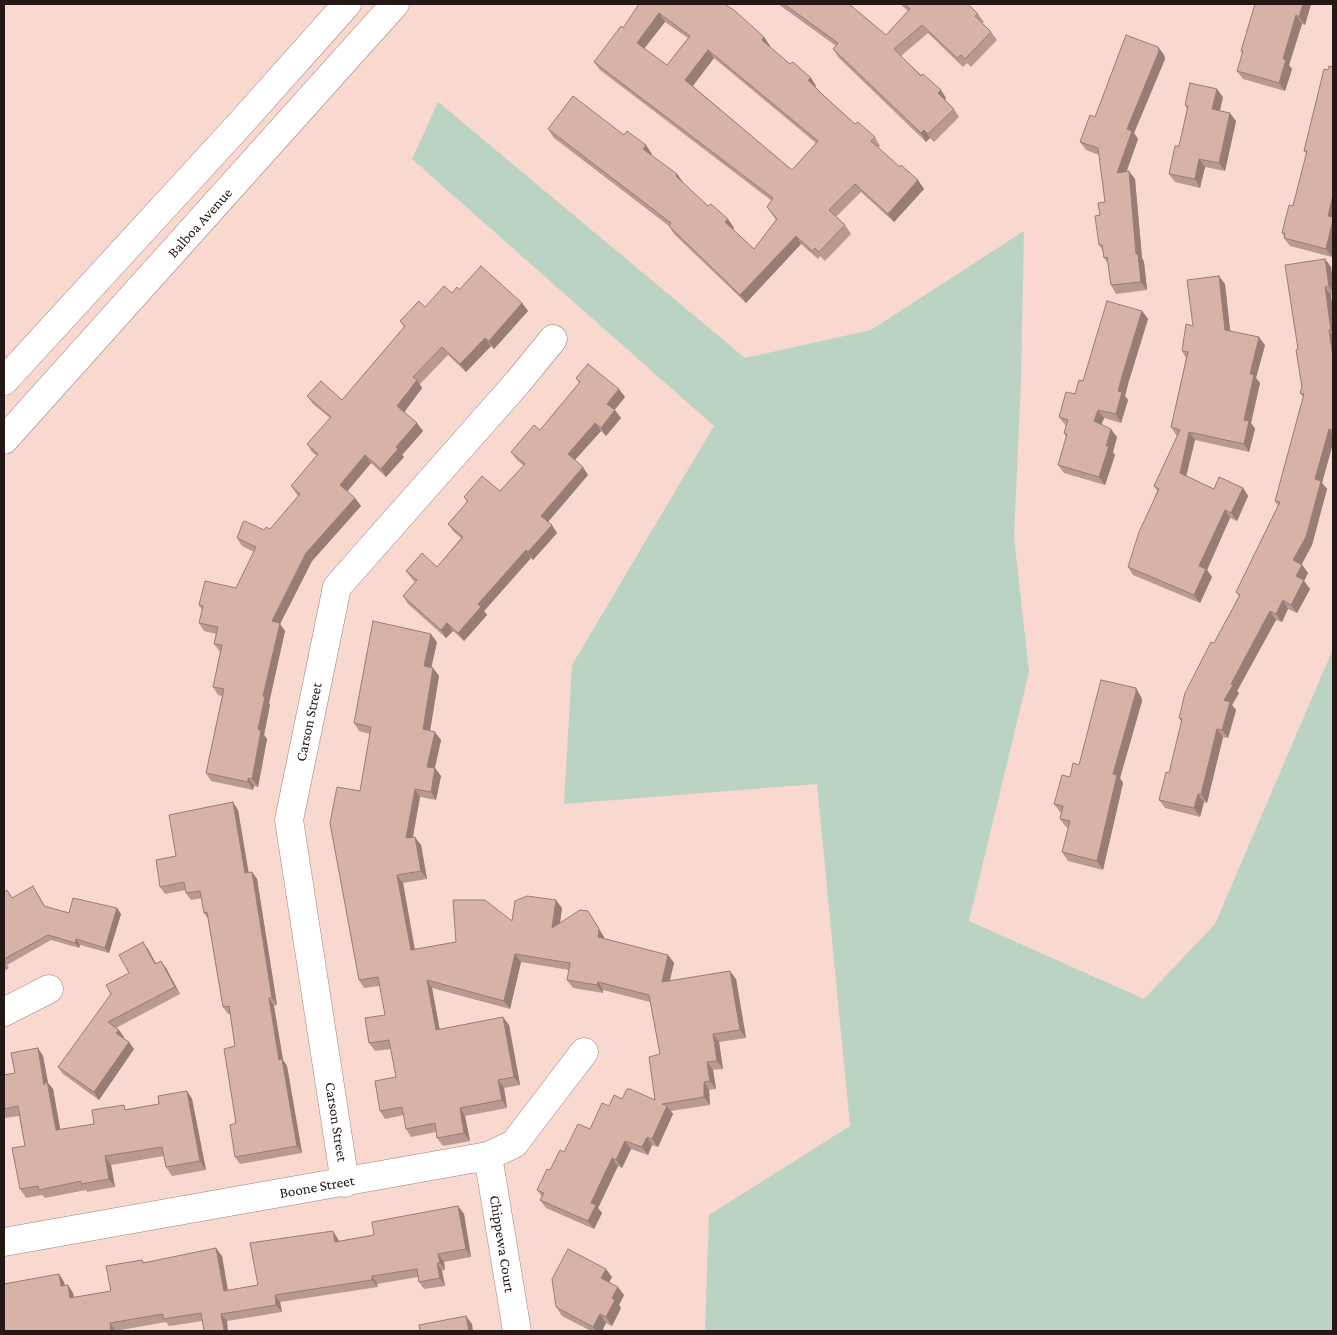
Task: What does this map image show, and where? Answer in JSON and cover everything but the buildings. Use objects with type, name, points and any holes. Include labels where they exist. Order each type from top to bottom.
[{"type":"street","points":[[4,381],[240,124],[347,4]]},
{"type":"street","name":"Balboa Avenue","points":[[4,440],[395,4]]},
{"type":"street","name":"Carson Street","points":[[345,1183],[289,820],[337,587],[518,382],[553,339]]},
{"type":"street","points":[[4,1012],[49,990]]},
{"type":"street","name":"Boone Street","points":[[4,1242],[345,1183],[488,1156],[514,1144],[584,1052]]},
{"type":"street","name":"Chippewa Court","points":[[488,1156],[517,1331]]},
{"type":"green space","points":[[438,102],[745,358],[871,330],[1024,231],[1021,379],[1014,537],[1029,672],[969,921],[1144,999],[1215,924],[1333,649],[1333,1331],[705,1331],[709,1215],[850,1126],[817,784],[564,804],[572,665],[714,426],[412,159]]}]
